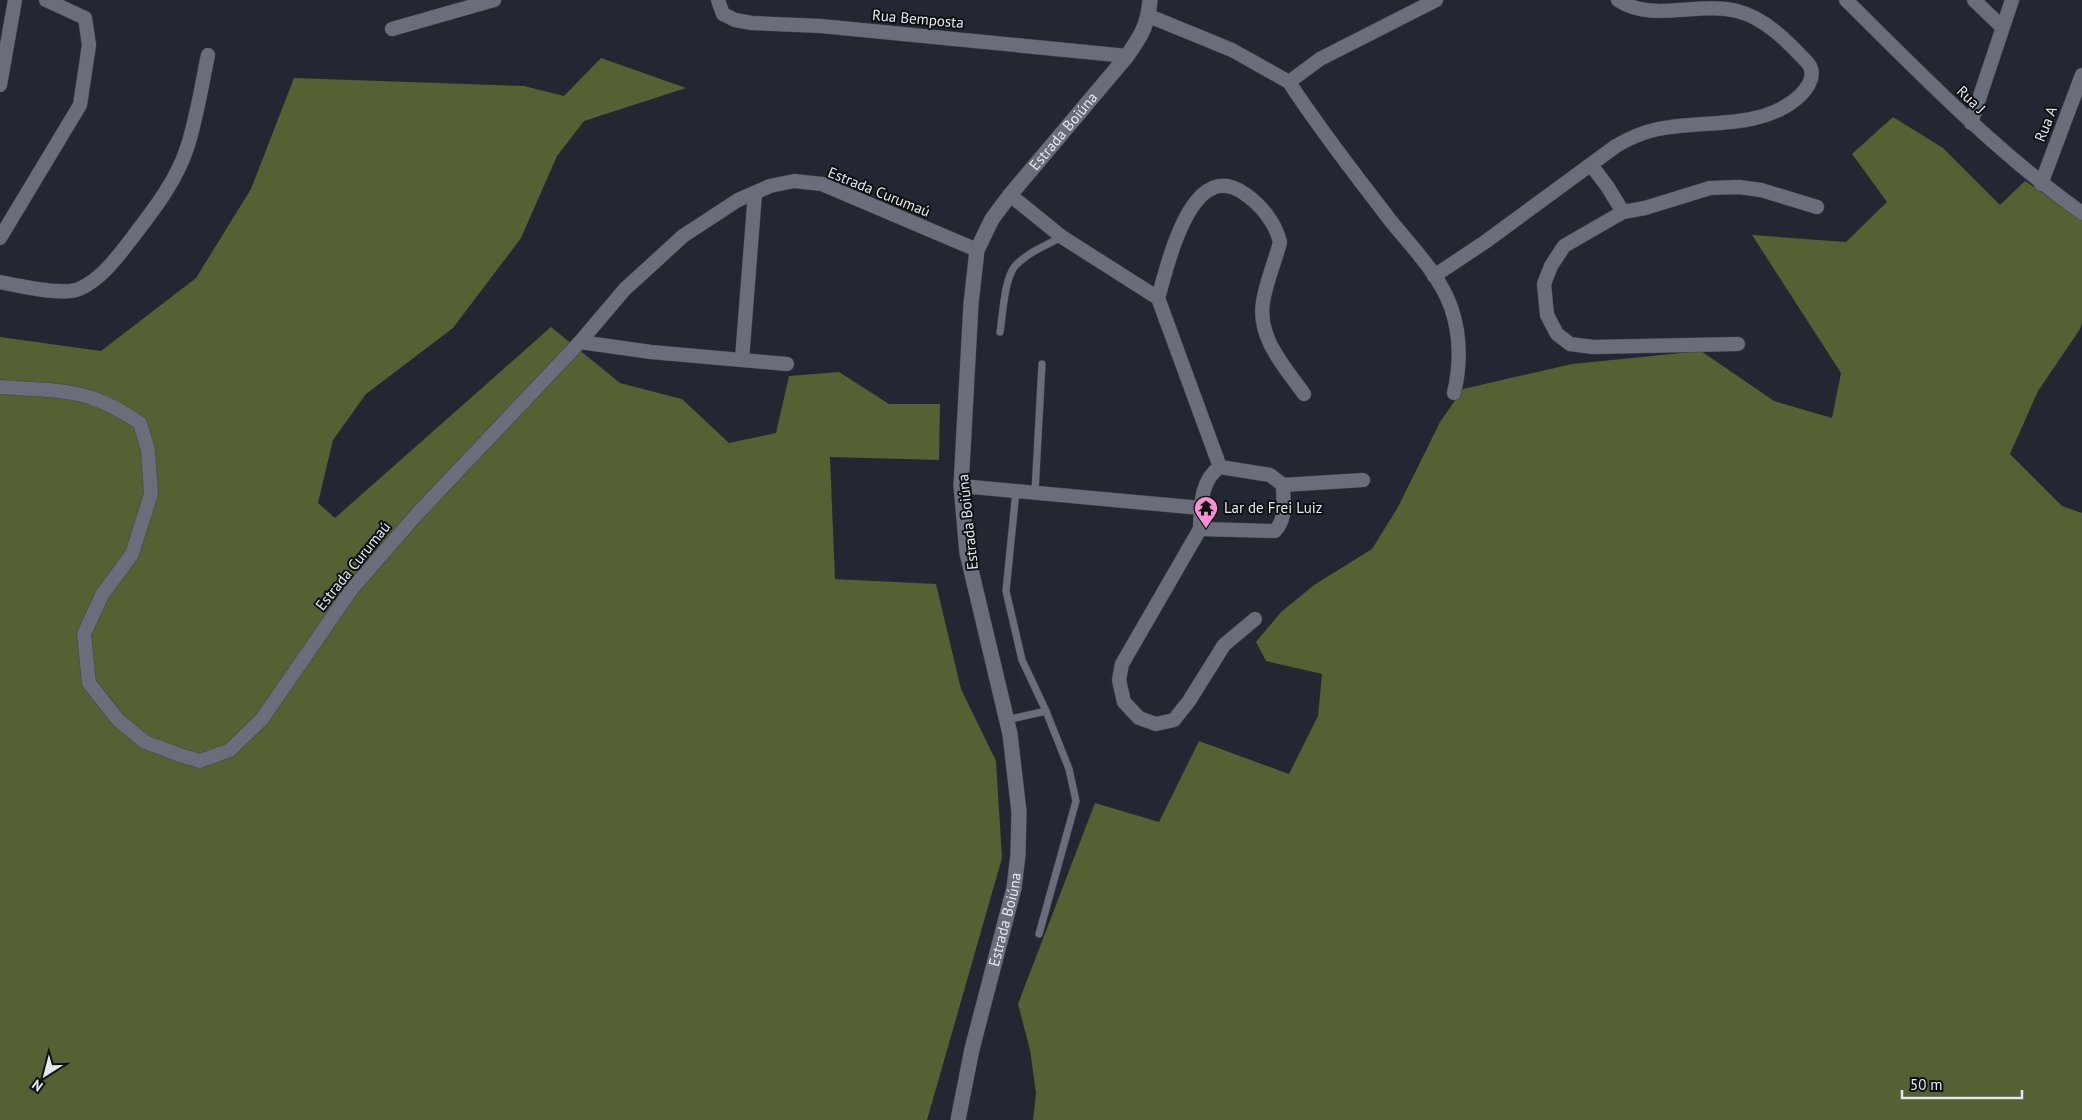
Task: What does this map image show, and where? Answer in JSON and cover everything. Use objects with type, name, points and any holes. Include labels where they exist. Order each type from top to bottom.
[{"type":"street","points":[[0,86],[16,0]]},
{"type":"street","points":[[0,238],[80,105],[89,45],[85,18],[46,0]]},
{"type":"street","points":[[392,29],[494,0]]},
{"type":"street","name":"Rua Bemposta","points":[[718,0],[724,14],[735,20],[752,23],[821,26],[1127,56]]},
{"type":"street","name":"Estrada Boiúna","points":[[958,1120],[972,1049],[1014,888],[1019,812],[1007,720],[967,553],[961,486],[972,280],[977,250],[992,219],[1010,195],[1127,56],[1143,33],[1149,16],[1150,0]]},
{"type":"street","points":[[1289,82],[1320,60],[1436,0]]},
{"type":"street","points":[[1434,276],[1485,242],[1616,146],[1642,133],[1656,129],[1765,117],[1783,109],[1798,97],[1811,81],[1812,76],[1809,64],[1793,47],[1767,25],[1737,11],[1697,7],[1655,11],[1628,7],[1618,0]]},
{"type":"street","name":"Rua J","points":[[1846,0],[1970,123],[2041,184],[2082,213]]},
{"type":"street","points":[[1974,0],[2002,27]]},
{"type":"street","points":[[1970,123],[2012,0]]},
{"type":"street","points":[[1149,16],[1232,50],[1289,82],[1321,131],[1434,276],[1450,306],[1458,334],[1460,368],[1454,393]]},
{"type":"street","points":[[0,282],[55,291],[78,289],[96,278],[118,255],[157,206],[176,174],[188,145],[208,55]]},
{"type":"street","name":"Rua A","points":[[2041,184],[2082,75]]},
{"type":"street","points":[[1591,165],[1623,212]]},
{"type":"street","name":"Estrada Curumaú","points":[[0,387],[48,390],[90,397],[118,409],[140,423],[148,450],[151,494],[132,554],[102,595],[84,634],[89,683],[118,720],[145,742],[200,761],[230,750],[262,719],[351,590],[417,514],[580,342],[625,289],[683,236],[738,200],[770,186],[794,181],[822,184],[977,250]]},
{"type":"street","points":[[1220,467],[1158,298],[1175,243],[1189,209],[1208,189],[1221,186],[1238,189],[1259,204],[1278,233],[1280,242],[1262,302],[1264,329],[1271,348],[1304,394]]},
{"type":"street","points":[[1738,344],[1593,347],[1570,344],[1557,334],[1547,316],[1544,284],[1551,266],[1564,246],[1623,212],[1645,208],[1710,188],[1739,187],[1761,190],[1817,207]]},
{"type":"street","points":[[742,359],[755,193]]},
{"type":"street","points":[[1010,195],[1062,237],[1158,298]]},
{"type":"street","points":[[580,342],[651,352],[787,364]]},
{"type":"street","points":[[1254,619],[1224,645],[1189,701],[1174,720],[1156,724],[1138,718],[1124,702],[1119,680],[1122,664],[1200,529],[1204,488],[1210,475],[1220,467],[1270,474],[1284,485],[1363,480]]},
{"type":"street","points":[[1200,529],[1275,531],[1281,525],[1284,517],[1284,485]]},
{"type":"street","points":[[961,486],[1201,508]]},
{"type":"lane","points":[[1000,332],[1009,278],[1014,267],[1026,257],[1062,237]]},
{"type":"lane","points":[[1036,492],[1042,364]]},
{"type":"lane","points":[[1016,491],[1006,591],[1022,660],[1046,711],[1069,769],[1076,801],[1038,934]]},
{"type":"lane","points":[[1007,720],[1046,711]]},
{"type":"green space","points":[[601,58],[686,88],[584,121],[557,156],[521,238],[453,328],[366,394],[333,440],[318,503],[335,518],[551,327],[620,383],[682,399],[729,443],[776,433],[789,376],[839,372],[889,404],[940,404],[939,460],[830,457],[835,579],[936,584],[961,689],[996,761],[1002,858],[927,1120],[0,1120],[0,337],[101,351],[196,278],[251,189],[294,78],[524,86],[564,96]]},
{"type":"green space","points":[[1893,117],[1943,148],[2000,205],[2025,181],[2082,219],[2082,323],[2080,329],[2038,391],[2010,454],[2062,506],[2082,513],[2082,1120],[1033,1120],[1036,1093],[1030,1050],[1018,1004],[1095,803],[1159,822],[1199,741],[1289,774],[1318,716],[1322,674],[1266,661],[1256,642],[1281,612],[1314,585],[1372,549],[1398,507],[1440,422],[1463,389],[1572,364],[1701,351],[1774,401],[1832,418],[1841,373],[1752,235],[1846,242],[1887,202],[1852,154]]},
{"type":"place","name":"Lar de Frei Luiz","points":[[1206,529]]}]
